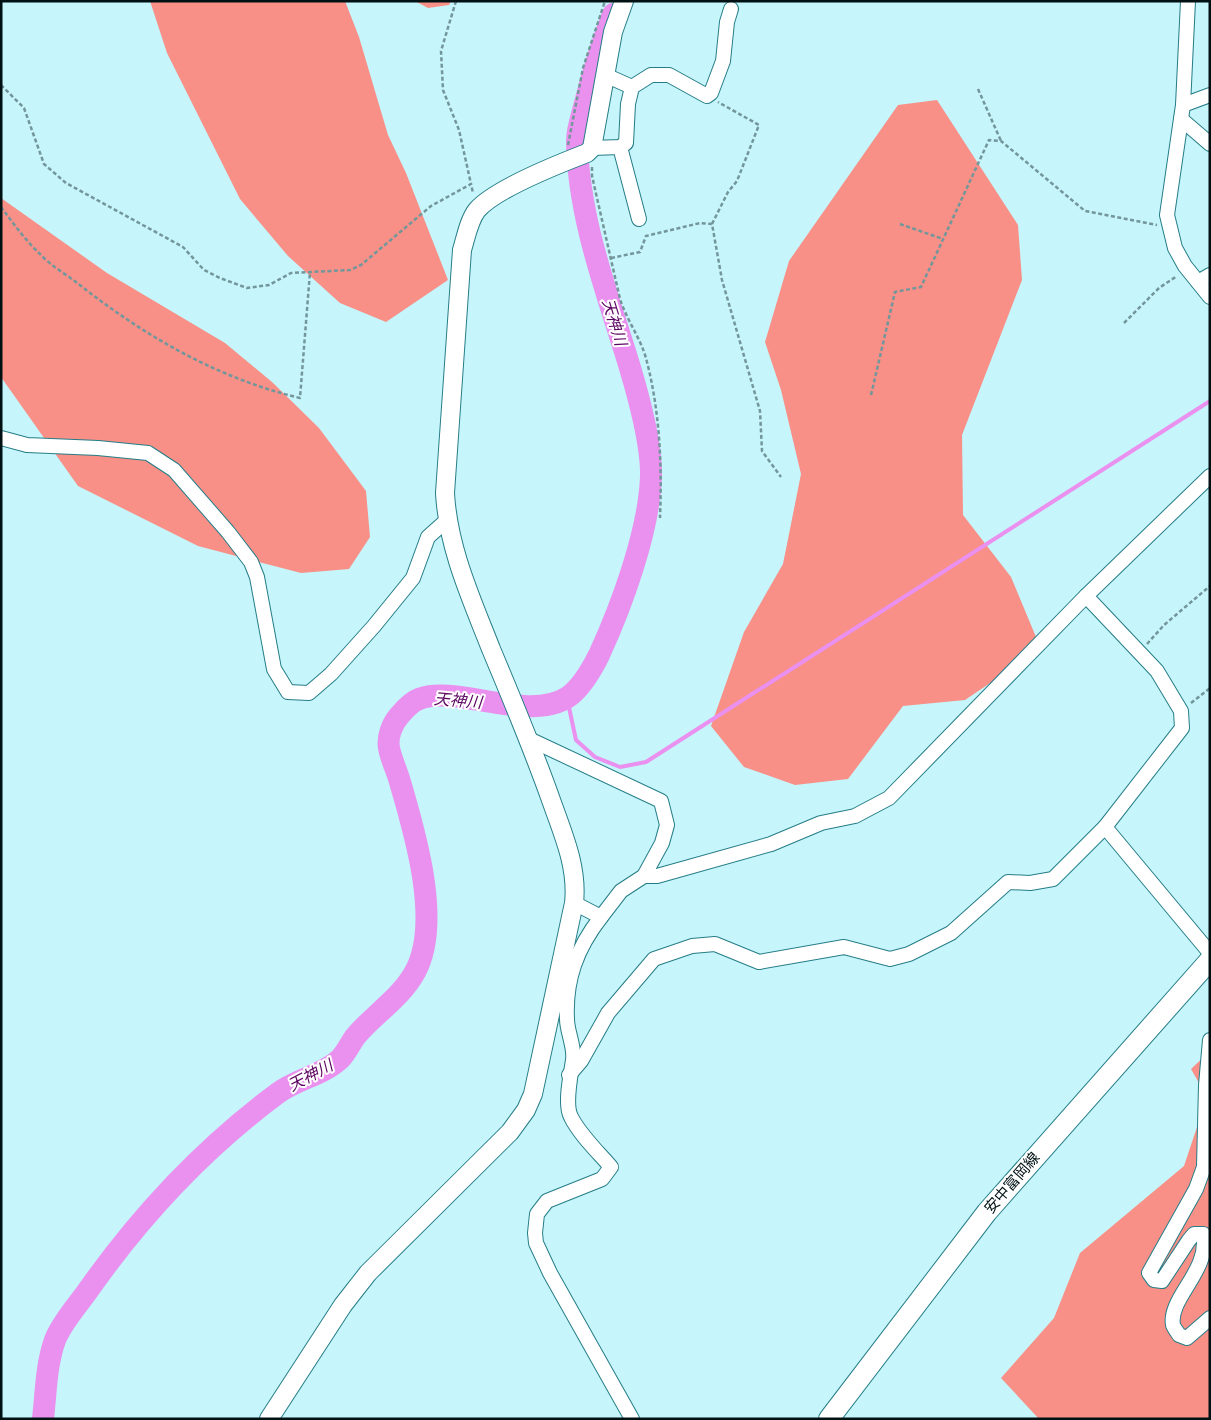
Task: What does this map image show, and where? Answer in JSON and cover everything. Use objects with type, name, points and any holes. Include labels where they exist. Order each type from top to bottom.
[{"type":"main road","name":"安中富岡線","points":[[829,1419],[987,1212],[1210,960]]},
{"type":"street","points":[[590,151],[613,32],[624,1]]},
{"type":"street","points":[[1188,1],[1183,104],[1167,216],[1175,248],[1185,266],[1204,279],[1210,297]]},
{"type":"street","points":[[269,1419],[344,1305],[368,1273],[510,1132],[526,1110],[538,1076],[574,903],[574,874],[570,854],[529,739],[460,567],[446,520],[445,493],[462,250],[472,219],[478,210],[495,195],[590,151],[620,147],[626,143],[628,136],[628,104],[632,87],[652,75],[669,75],[706,96],[711,93],[723,62],[727,22],[731,10]]},
{"type":"street","points":[[605,75],[632,87]]},
{"type":"street","points":[[1183,104],[1210,95]]},
{"type":"street","points":[[1181,119],[1210,144]]},
{"type":"street","points":[[620,147],[639,218]]},
{"type":"street","points":[[1,438],[27,445],[98,448],[148,453],[174,470],[228,532],[251,562],[257,577],[274,669],[288,692],[309,693],[330,674],[374,626],[413,578],[428,537],[446,520]]},
{"type":"street","points":[[644,876],[657,876],[771,844],[821,823],[855,816],[889,798],[1086,596],[1210,476]]},
{"type":"street","points":[[569,1075],[581,1061],[608,1013],[654,959],[692,946],[715,944],[759,962],[844,947],[890,959],[909,954],[952,933],[1008,882],[1030,883],[1054,879],[1105,827],[1182,728],[1181,711],[1157,672],[1086,596]]},
{"type":"street","points":[[529,739],[661,800],[667,824],[662,843],[644,876],[621,891],[586,936],[576,955],[569,983],[566,1019],[573,1058],[569,1075],[570,1115],[611,1167],[602,1179],[547,1201],[537,1214],[536,1243],[550,1273],[632,1419]]},
{"type":"street","points":[[1105,827],[1210,953]]},
{"type":"street","points":[[574,903],[601,917]]},
{"type":"street","points":[[1210,1040],[1206,1085],[1204,1166],[1196,1190],[1149,1273],[1154,1280],[1162,1281],[1194,1234],[1203,1234],[1207,1242],[1203,1267],[1175,1313],[1173,1325],[1179,1335],[1187,1338],[1210,1318]]},
{"type":"path","points":[[456,1],[441,50],[443,90],[459,130],[478,210]]},
{"type":"path","points":[[568,161],[583,68],[605,1]]},
{"type":"path","points":[[1,85],[24,108],[44,164],[66,183],[183,247],[204,270],[247,288],[269,285],[291,273],[350,270],[361,265],[431,206],[471,184]]},
{"type":"path","points":[[978,89],[1001,141],[1085,211],[1170,228]]},
{"type":"path","points":[[706,96],[758,125],[737,181],[728,192],[712,224],[722,280],[760,411],[762,451],[781,477]]},
{"type":"path","points":[[871,395],[895,292],[921,287],[989,140],[1001,141]]},
{"type":"path","points":[[590,151],[592,176],[625,314],[647,360],[656,410],[662,471],[660,518]]},
{"type":"path","points":[[1,208],[40,254],[125,320],[171,349],[274,392],[300,398],[310,272]]},
{"type":"path","points":[[611,258],[640,252],[646,236],[700,223],[712,224]]},
{"type":"path","points":[[900,224],[943,239]]},
{"type":"path","points":[[1124,323],[1159,288],[1173,281],[1185,266]]},
{"type":"path","points":[[1139,652],[1164,625],[1210,586]]},
{"type":"path","points":[[1181,711],[1210,688]]},
{"type":"shaded area","points":[[150,1],[345,1],[359,37],[388,135],[406,173],[448,280],[386,322],[340,303],[288,256],[240,199],[167,53]]},
{"type":"shaded area","points":[[415,1],[451,1],[449,5],[428,8]]},
{"type":"shaded area","points":[[937,100],[1018,225],[1022,280],[962,435],[963,515],[1011,577],[1036,637],[1020,663],[965,700],[903,706],[848,779],[795,785],[744,767],[711,726],[744,632],[783,564],[801,474],[781,390],[765,342],[789,261],[898,105]]},
{"type":"shaded area","points":[[1,198],[107,273],[225,343],[272,382],[319,428],[366,491],[370,537],[349,569],[301,573],[198,546],[78,486],[1,377]]},
{"type":"shaded area","points":[[1210,1051],[1210,1419],[1039,1419],[1001,1378],[1054,1318],[1080,1253],[1184,1166],[1207,1097],[1191,1069]]},
{"type":"waterway","name":"天神川","points":[[43,1419],[50,1359],[58,1333],[130,1234],[200,1159],[251,1114],[285,1088],[326,1069],[340,1059],[355,1037],[395,998],[415,972],[423,952],[426,929],[426,904],[423,878],[412,826],[389,748],[389,735],[396,719],[414,702],[434,696],[452,696],[533,706],[552,704],[568,697],[582,683],[593,666],[617,614],[633,568],[645,521],[651,477],[650,462],[645,427],[636,389],[586,217],[581,192],[577,141],[579,124],[590,83],[613,14]]},
{"type":"waterway","points":[[567,698],[576,740],[595,757],[620,767],[646,762],[1210,401]]}]
